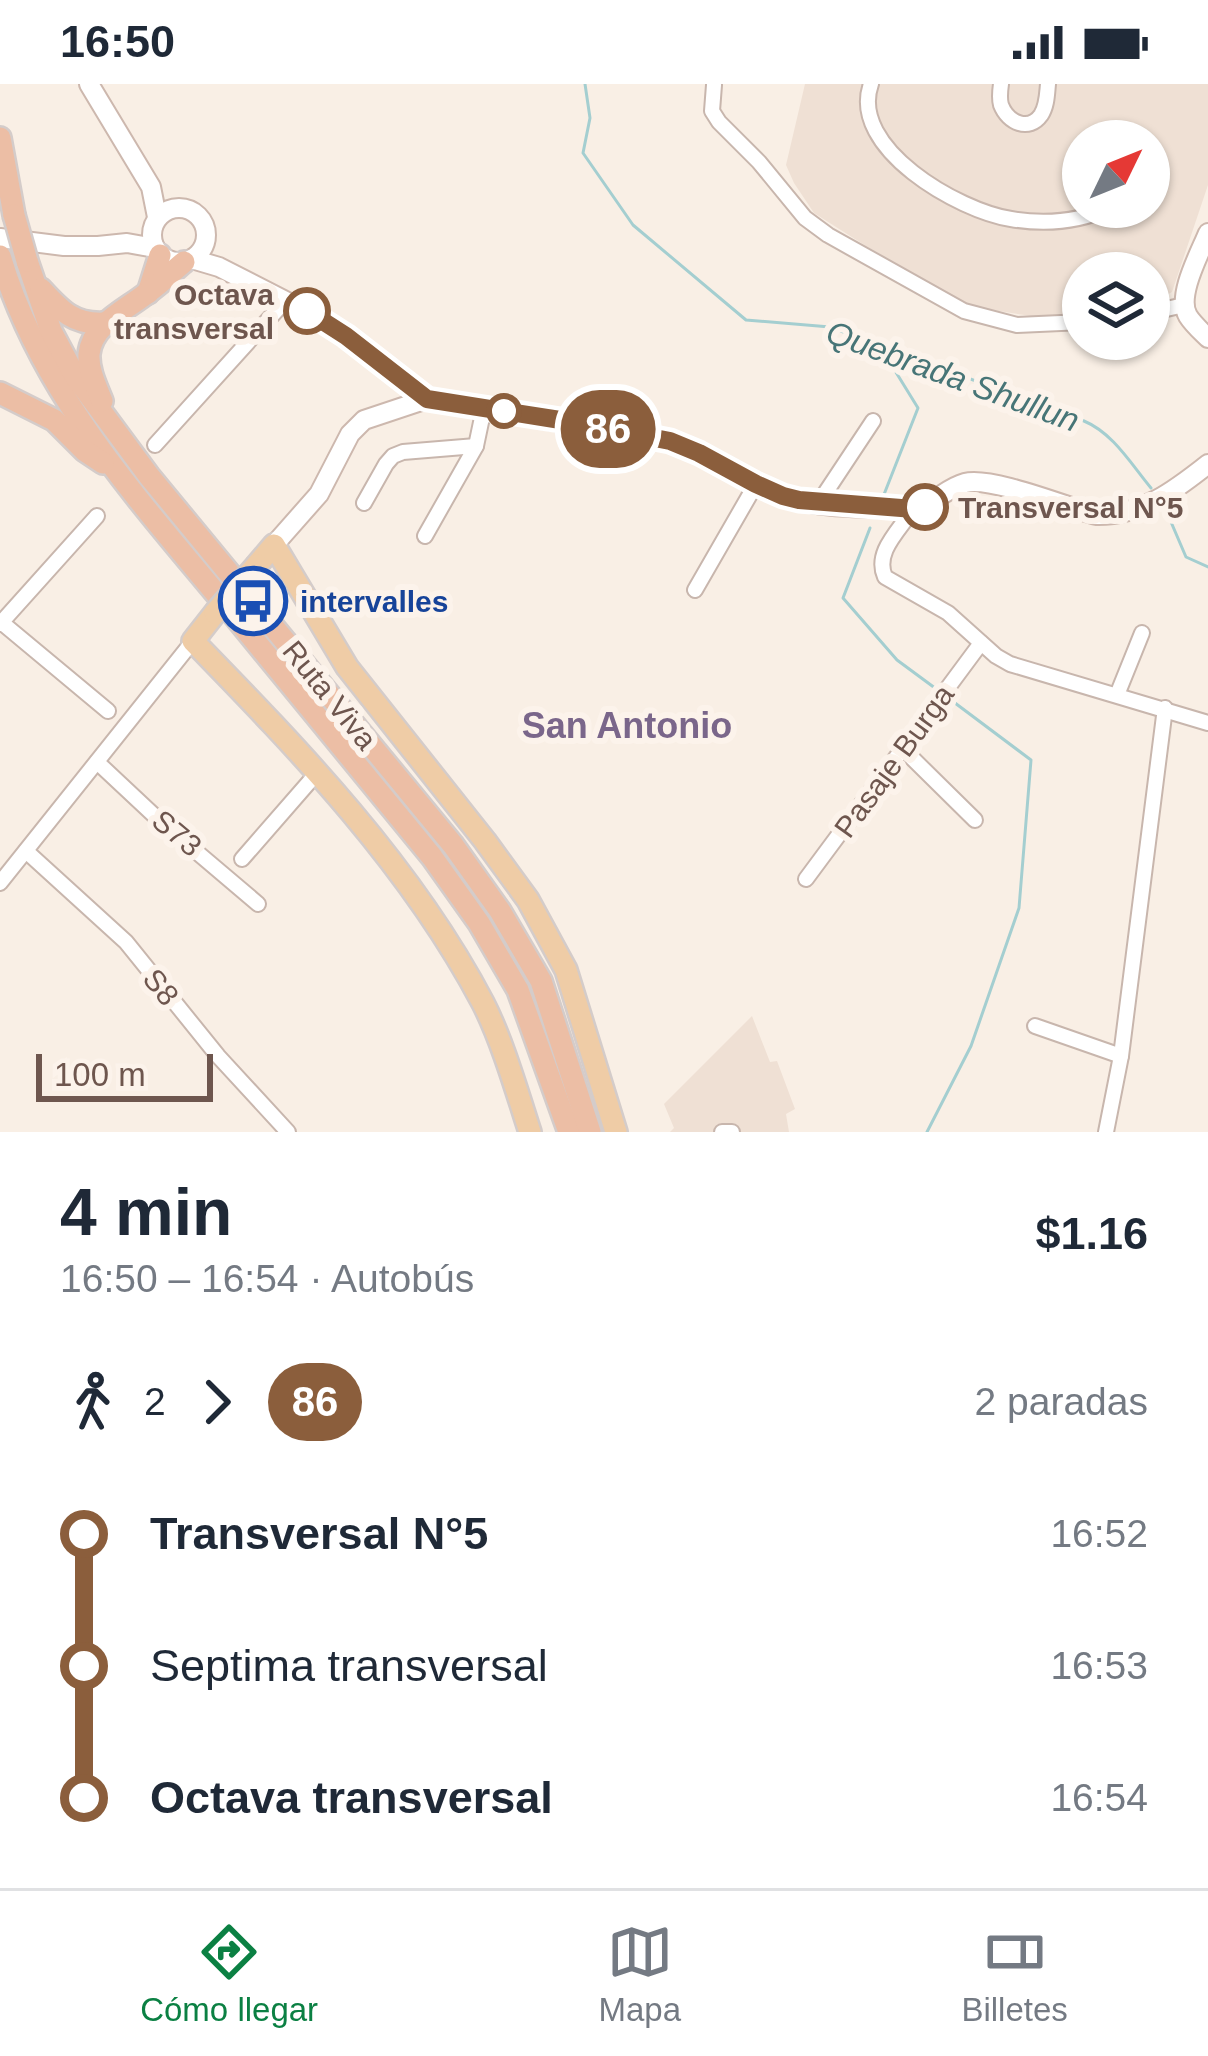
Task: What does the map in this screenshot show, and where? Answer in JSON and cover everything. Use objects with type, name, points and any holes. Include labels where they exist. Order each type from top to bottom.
[{"type":"highway","name":"Ruta Viva","points":[[0,138],[29,270],[51,331],[75,376],[149,476],[453,845],[500,911],[541,980],[590,1132]]},
{"type":"highway","points":[[148,293],[160,232]]},
{"type":"highway","points":[[114,429],[90,365],[91,346],[105,323],[193,256]]},
{"type":"highway","name":"Ruta Viva","points":[[1,258],[33,342],[58,388],[118,474],[432,857],[479,923],[518,990],[569,1132]]},
{"type":"highway","points":[[29,270],[63,313],[76,321],[105,323]]},
{"type":"highway","points":[[0,393],[54,420],[85,451],[118,474]]},
{"type":"main road","points":[[89,84],[151,187],[160,232],[175,262],[193,256],[286,300],[346,336],[427,399]]},
{"type":"main road","points":[[0,238],[64,246],[127,243],[160,232],[189,209],[201,218],[206,232],[193,256]]},
{"type":"main road","points":[[1208,233],[1184,294],[1189,319],[1208,338]]},
{"type":"main road","points":[[193,641],[320,494],[350,434],[364,420],[427,399],[670,441],[783,496],[818,504],[914,509],[971,481],[1096,515],[1113,515],[1171,493],[1208,464]]},
{"type":"main road","name":"Ruta Viva","points":[[274,545],[347,668],[528,899],[566,970],[616,1132]]},
{"type":"main road","name":"Ruta Viva","points":[[193,641],[317,773],[448,944],[485,1007],[530,1132]]},
{"type":"street","points":[[871,84],[873,128],[884,145],[926,182],[1004,218],[1062,222]]},
{"type":"street","points":[[1001,84],[1000,101],[1019,125],[1040,118],[1048,84]]},
{"type":"street","points":[[714,85],[712,111],[719,122],[760,162],[805,218],[828,235],[964,311],[1017,325],[1062,323]]},
{"type":"street","points":[[155,445],[286,300]]},
{"type":"street","points":[[1170,308],[1184,305]]},
{"type":"street","points":[[424,536],[476,446],[484,408]]},
{"type":"street","points":[[818,504],[873,421]]},
{"type":"street","points":[[364,503],[393,456],[476,446]]},
{"type":"street","points":[[694,590],[756,484]]},
{"type":"street","points":[[914,509],[883,552],[885,578],[948,613],[1010,664],[1208,723]]},
{"type":"street","points":[[97,516],[0,623],[108,711]]},
{"type":"street","points":[[1117,694],[1142,633]]},
{"type":"street","points":[[0,883],[193,641]]},
{"type":"street","name":"Pasaje Burga","points":[[806,880],[981,643]]},
{"type":"street","points":[[1106,1132],[1121,1056],[1166,708]]},
{"type":"street","points":[[904,750],[975,820]]},
{"type":"street","name":"S73","points":[[97,762],[259,904]]},
{"type":"street","points":[[242,859],[317,773]]},
{"type":"street","name":"S8","points":[[26,851],[126,942],[218,1056],[288,1132]]},
{"type":"street","points":[[1035,1026],[1121,1056]]},
{"type":"street","points":[[722,1132],[731,1132]]},
{"type":"shaded area","points":[[805,84],[1208,84],[1208,185],[1172,292],[1170,252],[1062,252],[1062,321],[973,307],[814,213],[786,165]]},
{"type":"shaded area","points":[[752,1016],[770,1062],[777,1061],[795,1109],[786,1114],[789,1132],[670,1132],[674,1128],[664,1104]]},
{"type":"waterway","name":"Quebrada Shullun","points":[[585,84],[590,118],[583,153],[633,225],[746,320],[830,327],[1084,421],[1113,441],[1151,488]]},
{"type":"waterway","points":[[881,348],[918,408],[883,497]]},
{"type":"waterway","name":"Quebrada Shullun","points":[[1165,508],[1186,557],[1208,567]]},
{"type":"waterway","points":[[870,528],[843,598],[897,660],[939,691]]},
{"type":"waterway","points":[[927,1132],[971,1046],[1019,908],[1031,760],[947,697]]},
{"type":"bus line","name":"86","points":[[307,311],[427,399],[670,441],[799,500],[925,507]]},
{"type":"place","name":"Octava transversal","points":[[307,311]]},
{"type":"place","name":"Transversal N°5","points":[[925,507]]},
{"type":"place","name":"intervalles","points":[[253,601]]},
{"type":"district","name":"San Antonio","points":[[627,725]]}]
